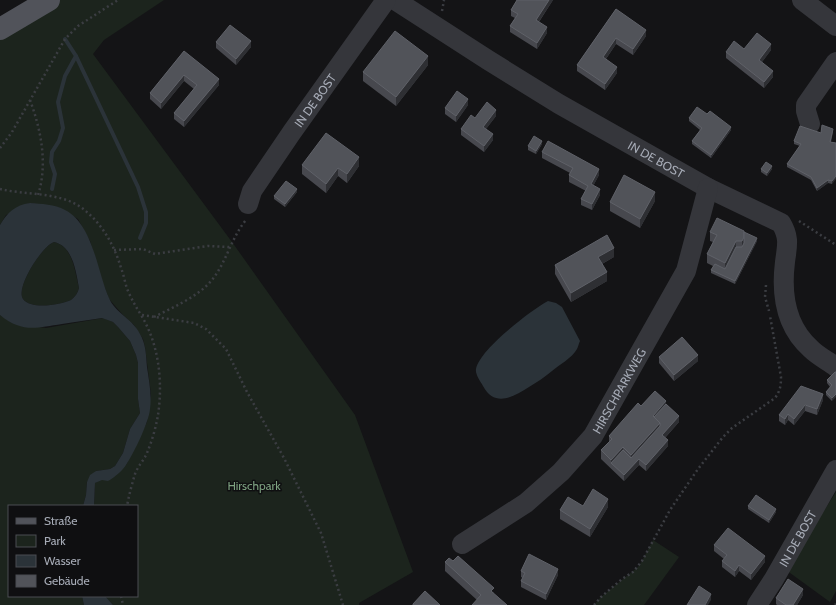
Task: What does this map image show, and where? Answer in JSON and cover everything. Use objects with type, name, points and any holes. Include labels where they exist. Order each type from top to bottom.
[{"type":"main road","points":[[0,29],[49,0]]},
{"type":"street","name":"IN DE BOST","points":[[248,204],[252,191],[386,0]]},
{"type":"street","name":"IN DE BOST","points":[[395,0],[559,104],[708,188],[780,223],[788,241],[784,263],[783,294],[787,311],[799,338],[811,350],[836,367]]},
{"type":"street","points":[[802,0],[836,26]]},
{"type":"street","points":[[810,124],[806,112],[806,105],[836,62]]},
{"type":"street","name":"HIRSCHPARKWEG","points":[[462,544],[526,503],[561,472],[593,436],[686,270],[708,188]]},
{"type":"street","name":"IN DE BOST","points":[[757,605],[774,579],[836,470]]},
{"type":"path","points":[[0,148],[12,132],[65,39],[78,26],[118,0]]},
{"type":"path","points":[[30,100],[43,150],[42,182],[38,195]]},
{"type":"path","points":[[0,189],[58,197],[79,206],[99,224],[114,250],[135,307],[141,315],[152,337],[158,360],[159,401],[156,425],[147,453],[136,472],[127,505]]},
{"type":"path","points":[[154,317],[200,292],[215,276],[236,233],[251,212],[248,204]]},
{"type":"path","points":[[793,218],[836,245]]},
{"type":"path","points":[[114,250],[143,249],[155,254],[208,246],[229,247]]},
{"type":"path","points":[[594,605],[601,597],[633,572],[642,561],[670,510],[698,469],[723,437],[732,428],[775,398],[779,393],[781,377],[772,322],[765,297],[766,283]]},
{"type":"path","points":[[141,315],[194,323],[206,329],[226,349],[247,392],[284,458],[321,533],[343,605]]},
{"type":"green space","name":"Hirschpark","points":[[48,0],[164,0],[104,40],[93,54],[232,242],[355,415],[413,572],[359,603],[359,605],[113,605],[106,597],[138,597],[138,505],[94,505],[95,483],[126,465],[147,422],[151,394],[145,347],[143,339],[134,325],[109,299],[90,241],[78,219],[58,207],[30,203],[6,215],[0,225],[0,35]]},
{"type":"green space","points":[[54,242],[60,244],[65,249],[72,260],[79,288],[78,292],[71,300],[60,304],[46,306],[27,302],[23,299],[22,294],[26,277],[43,251]]},
{"type":"green space","points":[[0,315],[12,323],[46,328],[103,318],[113,322],[130,341],[138,363],[138,399],[140,413],[130,429],[123,453],[115,466],[110,469],[96,471],[87,482],[83,505],[8,505],[8,597],[82,597],[84,605],[0,605]]},
{"type":"green space","points":[[836,492],[836,591],[830,602],[786,570]]},
{"type":"green space","points":[[653,540],[679,557],[644,605],[594,605],[601,597],[638,567]]},
{"type":"water","points":[[30,203],[48,205],[65,210],[74,217],[82,226],[88,237],[109,298],[115,308],[137,329],[145,346],[151,398],[147,422],[137,445],[124,467],[118,474],[108,481],[102,480],[95,483],[94,505],[83,505],[87,482],[90,475],[96,471],[110,469],[115,466],[123,453],[130,429],[140,413],[138,399],[138,363],[130,341],[113,322],[102,318],[30,328],[15,325],[0,315],[0,225],[12,210]],"holes":[[[54,242],[60,244],[66,249],[72,260],[79,288],[75,296],[71,300],[60,304],[46,306],[32,304],[23,299],[23,286],[26,277],[43,251]]]},
{"type":"water","points":[[548,301],[556,303],[562,307],[580,341],[577,349],[565,361],[523,391],[511,397],[499,399],[493,397],[488,393],[477,375],[476,369],[480,361],[486,351],[507,331]]},
{"type":"water","points":[[82,597],[106,597],[113,605],[84,605]]},
{"type":"building","points":[[517,0],[549,0],[536,20],[547,27],[537,43],[510,26],[518,14],[511,10]]},
{"type":"building","points":[[616,9],[646,30],[633,49],[616,38],[603,57],[617,67],[605,84],[577,65]]},
{"type":"building","points":[[230,25],[251,41],[236,59],[216,42]]},
{"type":"building","points":[[395,31],[428,56],[396,97],[363,72]]},
{"type":"building","points":[[757,33],[771,44],[759,60],[773,71],[764,82],[726,52],[734,41],[744,49]]},
{"type":"building","points":[[184,51],[219,79],[184,121],[174,113],[197,85],[184,75],[161,103],[150,93]]},
{"type":"building","points":[[457,91],[468,99],[456,116],[445,108]]},
{"type":"building","points":[[487,102],[496,110],[483,127],[493,134],[484,146],[461,129],[471,115],[475,118]]},
{"type":"building","points":[[697,107],[707,114],[710,111],[731,127],[711,155],[692,141],[702,128],[689,118]]},
{"type":"building","points":[[822,125],[833,129],[830,142],[836,143],[836,176],[832,181],[828,180],[817,188],[811,177],[787,164],[801,144],[794,141],[800,126],[821,133]]},
{"type":"building","points":[[326,133],[359,157],[347,174],[338,168],[326,184],[302,165]]},
{"type":"building","points":[[534,136],[542,141],[536,151],[528,146]]},
{"type":"building","points":[[548,141],[599,169],[591,184],[600,189],[592,204],[581,199],[588,186],[569,175],[573,168],[542,152]]},
{"type":"building","points":[[766,162],[772,166],[767,173],[761,169]]},
{"type":"building","points":[[624,175],[655,192],[640,219],[610,202]]},
{"type":"building","points":[[286,181],[297,189],[285,204],[274,196]]},
{"type":"building","points":[[717,218],[744,231],[742,241],[736,241],[725,263],[707,254],[717,235],[710,232]]},
{"type":"building","points":[[744,232],[757,238],[735,281],[711,270],[715,264],[725,269],[736,247],[742,247],[744,243]]},
{"type":"building","points":[[607,235],[614,248],[598,257],[607,272],[571,293],[555,265]]},
{"type":"building","points":[[682,337],[698,355],[674,375],[659,357]]},
{"type":"building","points":[[835,372],[836,394],[832,398],[826,392],[832,385],[827,380]]},
{"type":"building","points":[[801,386],[823,394],[817,409],[805,405],[794,419],[788,414],[785,419],[779,415]]},
{"type":"building","points":[[655,391],[666,401],[653,416],[660,423],[631,455],[623,447],[611,460],[601,450],[612,439],[609,436],[638,403],[641,406]]},
{"type":"building","points":[[666,404],[679,416],[662,435],[668,440],[646,465],[639,459],[624,475],[611,463],[623,450],[631,458],[660,426],[660,423],[654,417]]},
{"type":"building","points":[[593,489],[608,499],[590,529],[560,510],[568,497],[583,506]]},
{"type":"building","points":[[756,495],[776,509],[769,520],[748,506]]},
{"type":"building","points":[[728,528],[765,556],[751,574],[739,565],[735,571],[722,561],[727,555],[714,545]]},
{"type":"building","points":[[529,554],[558,569],[546,594],[521,581],[525,573],[521,571]]},
{"type":"building","points":[[458,556],[494,588],[491,591],[507,605],[472,605],[481,595],[445,562],[449,558],[453,561]]},
{"type":"building","points":[[788,579],[803,589],[793,605],[786,605],[776,598]]},
{"type":"building","points":[[699,586],[711,594],[705,605],[687,605]]},
{"type":"building","points":[[425,591],[440,605],[413,605]]},
{"type":"waterway","points":[[65,39],[76,56],[138,187],[146,212],[146,223],[140,238]]},
{"type":"waterway","points":[[52,189],[55,174],[51,162],[52,152],[59,141],[63,128],[58,102],[65,76],[76,56]]}]
